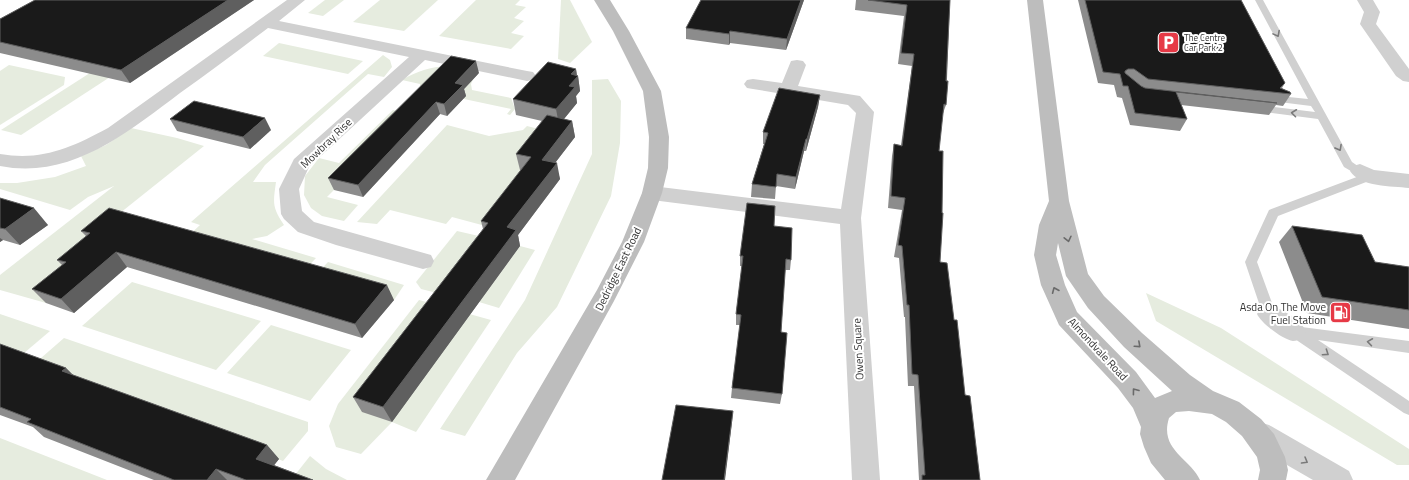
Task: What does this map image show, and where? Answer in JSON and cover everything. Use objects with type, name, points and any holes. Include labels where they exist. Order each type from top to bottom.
[{"type":"street","points":[[0,160],[16,163],[40,162],[69,155],[101,140],[128,123],[297,0]]},
{"type":"street","name":"Dedridge East Road","points":[[500,480],[606,296],[633,242],[652,193],[658,168],[659,137],[652,92],[621,30],[602,0]]},
{"type":"street","name":"Almondvale Road","points":[[1035,0],[1059,201],[1077,276],[1096,302],[1138,345],[1204,400]]},
{"type":"street","points":[[1365,0],[1372,12],[1368,24],[1402,72],[1409,76]]},
{"type":"street","points":[[266,23],[527,76]]},
{"type":"street","name":"Mowbray Rise","points":[[421,55],[301,164],[289,189],[292,214],[306,227],[336,237],[423,261]]},
{"type":"street","points":[[788,90],[797,65]]},
{"type":"street","points":[[483,85],[497,70]]},
{"type":"street","name":"Owen Square","points":[[762,83],[788,90],[854,100],[866,112],[850,218],[866,480]]},
{"type":"street","points":[[1365,173],[1409,181]]},
{"type":"street","points":[[652,193],[850,218]]},
{"type":"street","name":"Almondvale Road","points":[[1059,201],[1050,225],[1045,255],[1053,285],[1068,318],[1127,380],[1144,402],[1152,425],[1155,442],[1164,459],[1179,475],[1186,480]]},
{"type":"street","points":[[1269,314],[1294,331]]},
{"type":"street","points":[[1152,425],[1157,412],[1169,402],[1185,399],[1204,400],[1224,408],[1243,419],[1259,434],[1339,480]]},
{"type":"street","points":[[1259,434],[1271,453],[1275,470],[1272,480]]},
{"type":"lane","points":[[1259,0],[1314,104],[1348,164],[1365,173]]},
{"type":"lane","points":[[1280,99],[1314,104]]},
{"type":"lane","points":[[1244,107],[1321,116]]},
{"type":"lane","points":[[1269,314],[1251,262],[1274,213],[1365,173]]},
{"type":"lane","points":[[1294,331],[1409,347]]},
{"type":"lane","points":[[1294,331],[1409,409]]},
{"type":"shaded area","points":[[325,0],[344,0],[323,16],[308,13]]},
{"type":"shaded area","points":[[380,0],[438,0],[404,31],[353,22]]},
{"type":"shaded area","points":[[476,0],[520,0],[515,5],[526,7],[514,18],[524,21],[511,33],[524,36],[511,49],[439,36]]},
{"type":"shaded area","points":[[561,0],[570,0],[592,42],[570,63],[558,59]]},
{"type":"shaded area","points":[[279,43],[363,61],[348,74],[263,56]]},
{"type":"shaded area","points":[[132,46],[150,51],[21,135],[1,130]]},
{"type":"shaded area","points":[[383,55],[390,60],[392,67],[384,77],[368,74],[265,165],[253,182],[276,182],[274,205],[277,214],[284,225],[267,236],[252,239],[316,258],[301,274],[184,240],[200,225],[191,222]]},
{"type":"shaded area","points":[[9,65],[65,77],[64,85],[0,125],[0,71]]},
{"type":"shaded area","points":[[448,66],[474,77],[471,84],[472,90],[511,98],[515,109],[510,115],[507,114],[511,109],[464,99],[420,87],[420,84],[402,80],[424,70]]},
{"type":"shaded area","points":[[608,79],[621,101],[620,143],[611,196],[557,307],[517,353],[465,436],[440,429],[525,300],[592,154],[592,80]]},
{"type":"shaded area","points":[[393,110],[409,114],[327,197],[358,205],[344,221],[322,216],[311,208],[304,195],[305,176],[319,158],[339,163]]},
{"type":"shaded area","points":[[447,125],[489,136],[523,130],[527,126],[550,132],[520,170],[534,174],[493,228],[452,217],[446,224],[390,210],[377,224],[357,222]]},
{"type":"shaded area","points":[[131,128],[177,138],[204,146],[110,221],[46,303],[0,290],[0,275],[114,186],[88,197],[70,210],[0,189],[0,183],[17,183],[55,177],[86,166],[81,156],[106,145]]},
{"type":"shaded area","points":[[457,231],[492,239],[449,296],[421,289],[416,282]]},
{"type":"shaded area","points":[[520,246],[535,250],[499,308],[479,302]]},
{"type":"shaded area","points":[[328,262],[404,285],[394,300],[314,277]]},
{"type":"shaded area","points":[[132,282],[261,321],[216,370],[82,326]]},
{"type":"shaded area","points":[[1146,293],[1221,328],[1409,449],[1409,465],[1397,465],[1156,321]]},
{"type":"shaded area","points":[[419,300],[491,320],[416,432],[392,422],[361,454],[336,447],[329,426],[338,404]]},
{"type":"shaded area","points":[[0,314],[50,331],[17,359],[0,353]]},
{"type":"shaded area","points":[[271,325],[351,350],[310,401],[227,373]]},
{"type":"shaded area","points":[[64,338],[308,422],[308,431],[283,461],[33,365]]},
{"type":"shaded area","points":[[0,438],[107,480],[0,480]]},
{"type":"shaded area","points":[[310,456],[326,469],[347,480],[291,480]]},
{"type":"building","points":[[35,0],[228,0],[121,70],[0,42],[0,19]]},
{"type":"building","points":[[701,0],[801,0],[787,39],[730,31],[729,34],[686,28]]},
{"type":"building","points":[[868,0],[950,0],[946,81],[948,81],[939,151],[943,151],[943,213],[940,262],[947,263],[954,320],[957,320],[965,395],[970,396],[980,480],[922,480],[922,475],[925,475],[918,375],[912,374],[909,305],[907,305],[902,246],[898,245],[905,198],[891,196],[894,144],[902,146],[914,54],[901,53],[907,5]]},
{"type":"building","name":"The Centre Car Park 2","points":[[1085,0],[1241,0],[1285,83],[1280,88],[1290,92],[1291,94],[1148,79],[1134,69],[1128,69],[1125,73],[1145,88],[1277,103],[1176,92],[1187,119],[1135,113],[1128,86],[1123,86],[1120,74],[1103,72]]},
{"type":"building","points":[[451,56],[476,61],[455,83],[463,85],[444,104],[436,102],[358,185],[328,178]]},
{"type":"building","points":[[548,62],[576,69],[571,74],[578,76],[569,86],[575,87],[556,109],[513,99]]},
{"type":"building","points":[[779,88],[820,95],[796,177],[777,174],[776,187],[752,184],[768,133],[763,132]]},
{"type":"building","points":[[194,101],[265,118],[243,137],[170,119]]},
{"type":"building","points":[[547,115],[572,121],[542,160],[557,163],[507,227],[516,230],[383,407],[353,397],[488,223],[481,221],[531,157],[516,154]]},
{"type":"building","points":[[0,198],[34,208],[5,229],[0,228]]},
{"type":"building","points":[[747,203],[775,206],[774,226],[792,228],[791,260],[786,259],[781,332],[787,333],[782,394],[732,388],[741,315],[736,314],[743,256],[740,256]]},
{"type":"building","points":[[109,208],[387,285],[355,324],[116,252],[61,299],[32,289],[66,262],[57,260],[90,233],[81,231]]},
{"type":"building","points":[[1292,226],[1362,235],[1375,262],[1409,267],[1409,310],[1322,297]]},
{"type":"building","points":[[0,344],[66,368],[62,371],[267,445],[256,459],[313,480],[246,480],[216,469],[207,480],[174,480],[27,422],[31,419],[0,407]]},
{"type":"building","points":[[676,405],[733,411],[724,480],[662,480]]},
{"type":"place","name":"The Centre Car Park 2","points":[[1169,42]]},
{"type":"place","name":"Asda On The Move Fuel Station","points":[[1341,313]]}]
